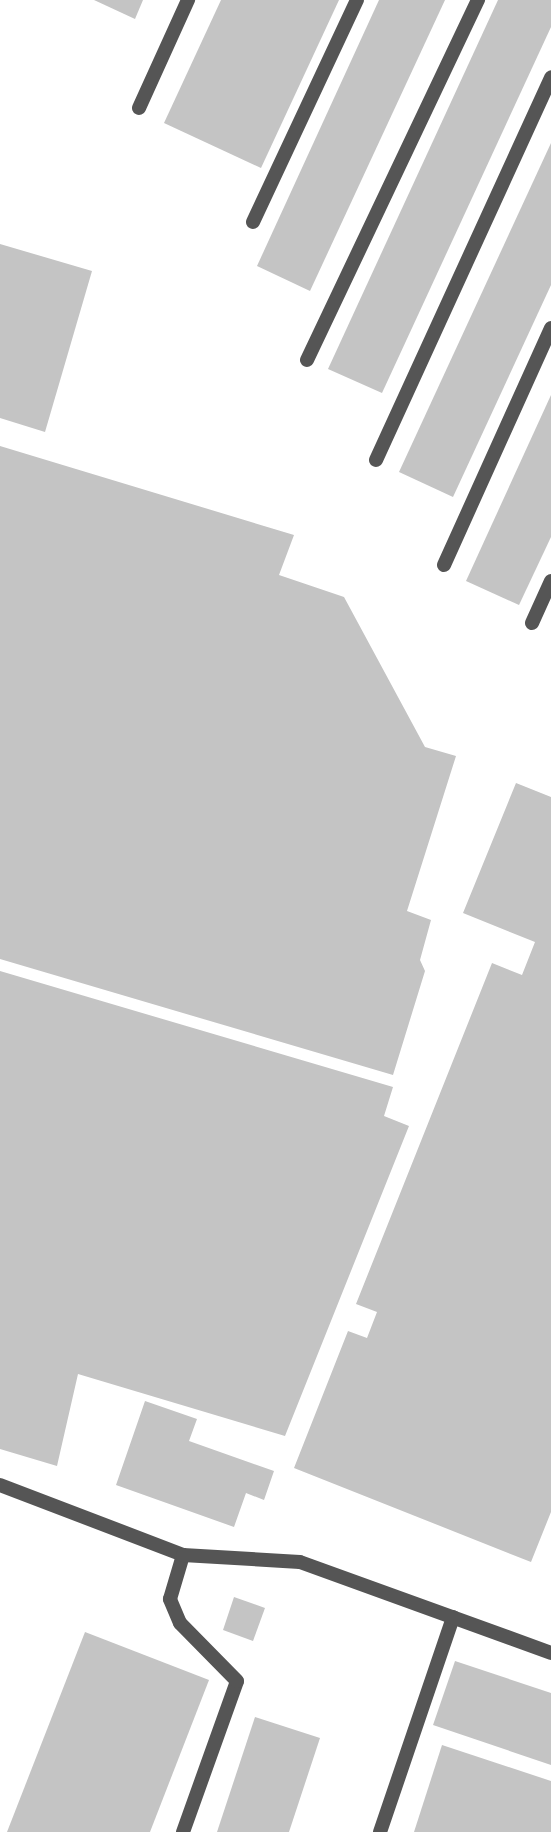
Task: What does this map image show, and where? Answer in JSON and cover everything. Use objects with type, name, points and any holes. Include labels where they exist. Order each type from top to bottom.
[{"type":"street","points":[[139,108],[188,0]]},
{"type":"street","points":[[253,222],[357,0]]},
{"type":"street","points":[[307,360],[478,0]]},
{"type":"street","points":[[376,460],[551,76]]},
{"type":"street","points":[[444,565],[551,328]]},
{"type":"street","points":[[532,622],[551,581]]},
{"type":"street","points":[[0,1485],[183,1555],[300,1562],[551,1653]]},
{"type":"street","points":[[183,1555],[170,1600],[180,1623],[237,1681],[183,1832]]},
{"type":"street","points":[[380,1832],[453,1617]]},
{"type":"building","points":[[94,0],[143,0],[135,19]]},
{"type":"building","points":[[221,0],[339,0],[261,168],[164,123]]},
{"type":"building","points":[[379,0],[445,0],[310,291],[257,266]]},
{"type":"building","points":[[498,0],[551,0],[551,27],[382,393],[328,369]]},
{"type":"building","points":[[551,143],[551,285],[453,497],[399,472]]},
{"type":"building","points":[[0,244],[92,271],[45,432],[0,418]]},
{"type":"building","points":[[551,395],[551,537],[519,605],[466,581]]},
{"type":"building","points":[[0,446],[294,535],[279,575],[344,597],[425,747],[456,756],[407,911],[431,920],[420,960],[425,971],[393,1075],[0,959]]},
{"type":"building","points":[[516,783],[551,797],[551,1512],[531,1562],[294,1468],[348,1331],[367,1338],[377,1312],[356,1304],[492,963],[522,975],[535,942],[463,913]]},
{"type":"building","points":[[0,971],[393,1087],[384,1116],[409,1126],[285,1436],[78,1374],[57,1466],[0,1449]]},
{"type":"building","points":[[145,1401],[197,1419],[189,1441],[274,1471],[264,1500],[246,1493],[234,1527],[116,1485]]},
{"type":"building","points":[[234,1597],[265,1608],[253,1641],[223,1630]]},
{"type":"building","points":[[85,1632],[209,1680],[150,1832],[7,1832]]},
{"type":"building","points":[[455,1661],[551,1693],[551,1765],[433,1725]]},
{"type":"building","points":[[255,1717],[320,1738],[289,1832],[217,1832]]},
{"type":"building","points":[[442,1745],[551,1781],[551,1832],[414,1832]]}]
